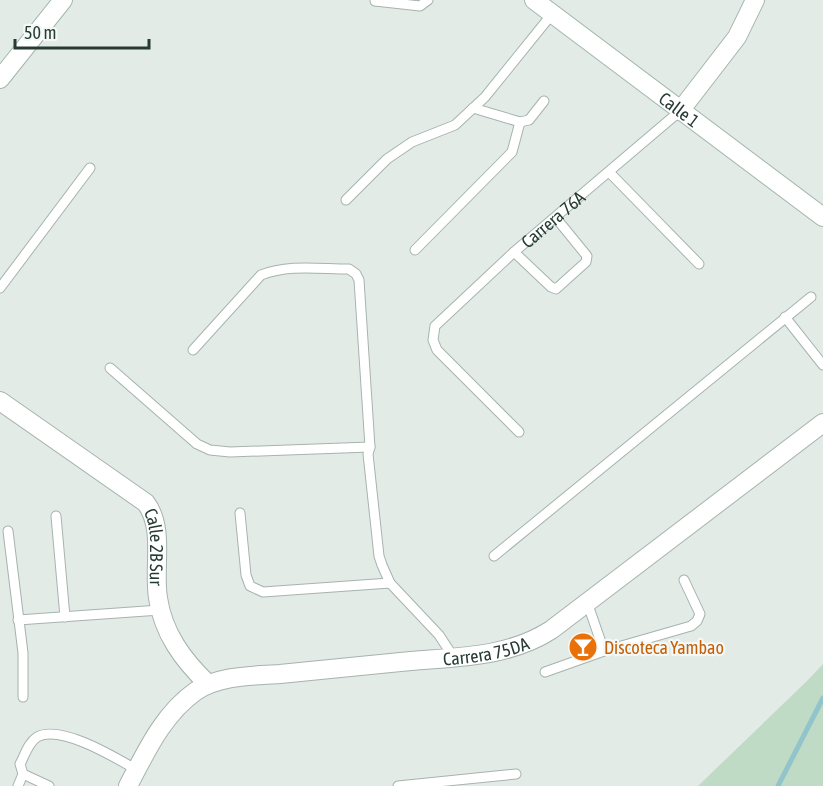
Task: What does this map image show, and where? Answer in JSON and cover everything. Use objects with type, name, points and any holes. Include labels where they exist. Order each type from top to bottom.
[{"type":"street","points":[[0,79],[63,0]]},
{"type":"street","name":"Calle 1","points":[[534,0],[823,217]]},
{"type":"street","name":"Carrera 76A","points":[[680,111],[737,37],[755,0]]},
{"type":"street","name":"Calle 2B Sur","points":[[0,401],[146,503],[156,520],[160,610],[180,656],[208,684]]},
{"type":"street","name":"Carrera 75DA","points":[[130,782],[155,736],[171,715],[194,693],[208,684],[245,677],[454,658],[500,651],[537,639],[823,423]]},
{"type":"lane","points":[[375,2],[420,6],[428,0]]},
{"type":"lane","points":[[346,200],[387,159],[412,142],[455,125],[485,97],[552,14]]},
{"type":"lane","points":[[473,108],[520,122],[529,120],[544,101]]},
{"type":"lane","name":"Carrera 76A","points":[[519,432],[436,350],[433,339],[435,326],[514,252],[680,111]]},
{"type":"lane","points":[[415,250],[512,152],[520,122]]},
{"type":"lane","points":[[0,288],[90,168]]},
{"type":"lane","points":[[609,172],[699,264]]},
{"type":"lane","points":[[514,252],[551,287],[556,289],[586,262],[587,256],[556,218]]},
{"type":"lane","points":[[193,350],[261,275],[275,269],[349,269],[356,274],[359,280],[370,447],[368,454],[379,556],[390,583],[439,635],[454,658]]},
{"type":"lane","points":[[494,556],[811,297]]},
{"type":"lane","points":[[785,317],[820,354],[823,365]]},
{"type":"lane","points":[[110,368],[197,444],[210,450],[230,452],[370,447]]},
{"type":"lane","points":[[240,513],[246,575],[250,586],[263,592],[390,583]]},
{"type":"lane","points":[[56,516],[66,616]]},
{"type":"lane","points":[[8,531],[23,653],[23,697]]},
{"type":"lane","points":[[545,672],[604,651],[691,626],[698,621],[700,614],[684,580]]},
{"type":"lane","points":[[587,602],[604,651]]},
{"type":"lane","points":[[18,620],[160,610]]},
{"type":"lane","points":[[18,786],[23,774],[20,764],[31,742],[39,736],[64,735],[77,739],[130,782]]},
{"type":"lane","points":[[23,774],[49,786]]},
{"type":"lane","points":[[398,786],[516,774]]},
{"type":"green space","points":[[823,664],[823,786],[698,786],[807,681]]},
{"type":"waterway","points":[[778,786],[823,698]]},
{"type":"place","name":"Discoteca Yambao","points":[[583,647]]}]
